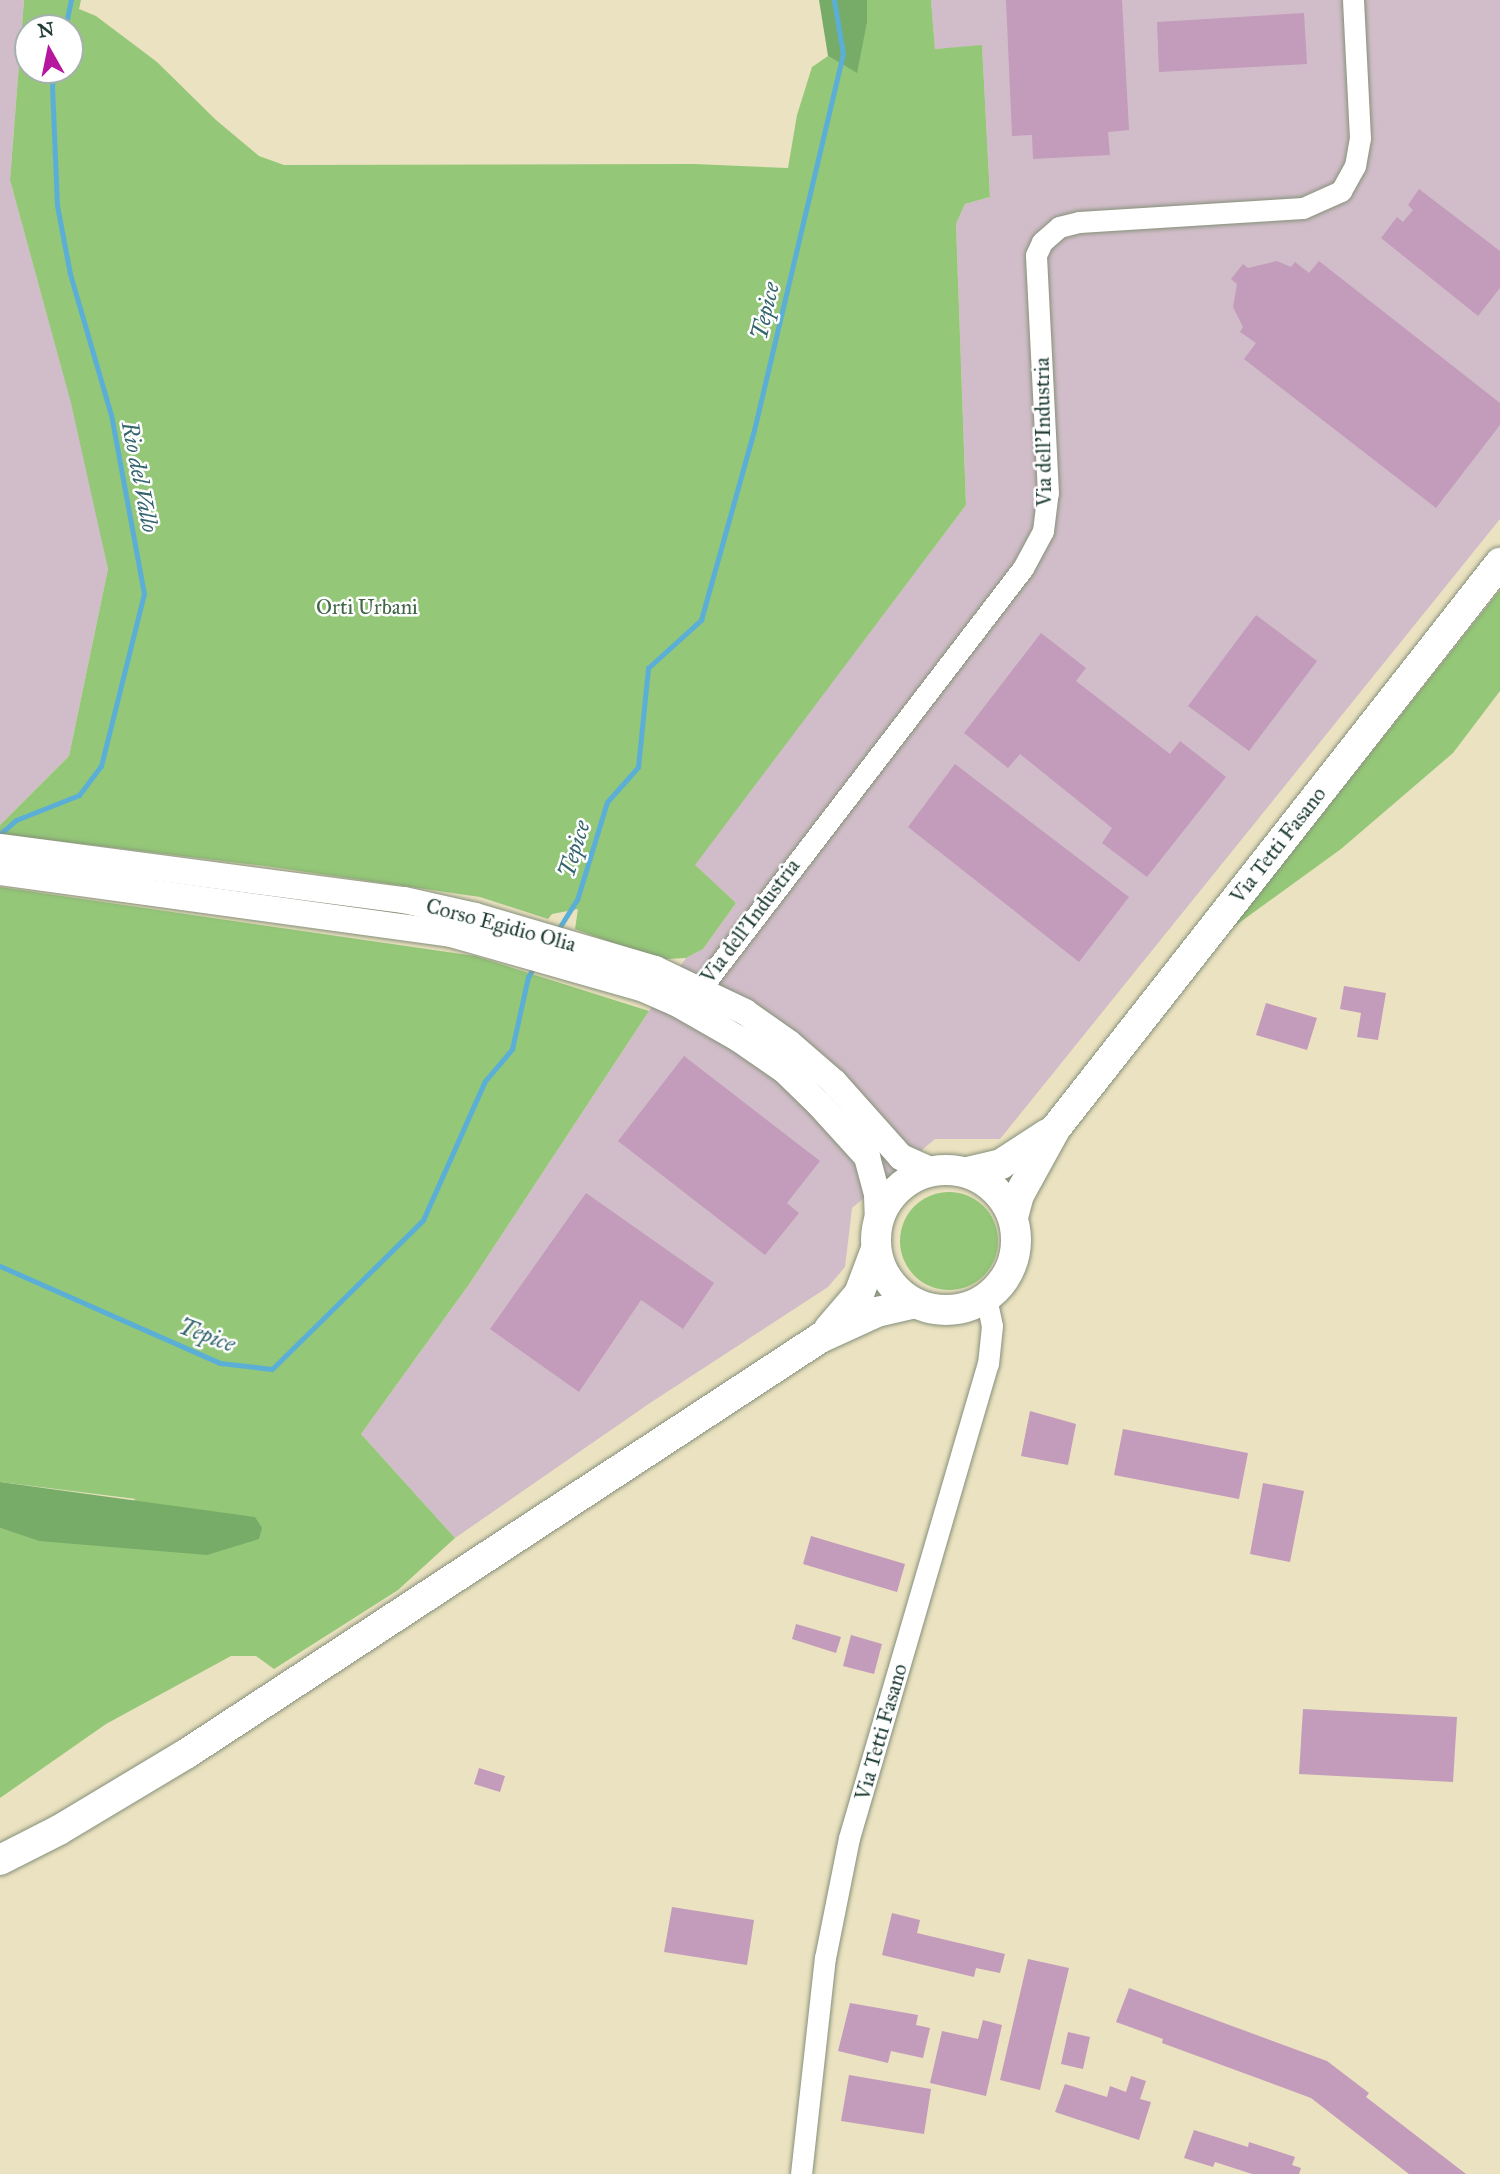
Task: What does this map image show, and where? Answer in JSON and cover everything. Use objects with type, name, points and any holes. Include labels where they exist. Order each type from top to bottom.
[{"type":"main road","name":"Via Tetti Fasano","points":[[1013,1217],[1018,1195],[1056,1128],[1500,563]]},
{"type":"main road","name":"Via Tetti Fasano","points":[[967,1172],[1001,1164],[1056,1128]]},
{"type":"main road","points":[[820,1338],[859,1294],[886,1203],[898,1188],[932,1171],[967,1172],[987,1182],[1003,1198],[1013,1217],[1017,1240],[1013,1262],[1002,1282],[986,1297],[951,1310],[915,1303],[896,1290],[883,1271],[877,1235]]},
{"type":"main road","points":[[0,1860],[58,1830],[186,1754],[820,1338],[877,1312],[915,1303]]},
{"type":"street","name":"Via dell'Industria","points":[[693,999],[1023,568],[1043,531],[1048,493],[1036,255],[1042,242],[1059,227],[1079,222],[1303,208],[1341,191],[1355,166],[1360,138],[1353,0]]},
{"type":"street","name":"Corso Egidio Olia","points":[[10,847],[404,900],[565,955],[654,969],[739,1038],[784,1069],[867,1157],[877,1195],[877,1235]]},
{"type":"street","name":"Corso Egidio Olia","points":[[0,872],[531,944]]},
{"type":"street","name":"Corso Egidio Olia","points":[[693,999],[745,1012],[789,1043],[834,1082],[901,1157],[932,1171]]},
{"type":"street","name":"Via Tetti Fasano","points":[[801,2174],[825,1958],[849,1838],[988,1364],[992,1326],[986,1297]]},
{"type":"shaded area","points":[[0,0],[24,0],[23,14],[14,14],[14,84],[17,84],[10,180],[83,445],[108,569],[69,756],[0,825]]},
{"type":"shaded area","points":[[931,0],[1500,0],[1500,519],[1000,1139],[935,1139],[852,1208],[845,1267],[828,1287],[650,1403],[455,1538],[361,1434],[470,1283],[686,958],[703,949],[736,903],[694,865],[966,505],[956,224],[965,204],[990,197],[982,46],[935,49]]},
{"type":"green space","name":"Orti Urbani","points":[[24,0],[81,0],[79,9],[96,16],[157,62],[216,120],[259,156],[284,165],[694,164],[788,168],[797,115],[812,67],[828,56],[856,72],[867,23],[867,0],[931,0],[935,49],[982,45],[990,197],[965,204],[956,224],[966,505],[695,865],[736,903],[703,949],[686,958],[667,959],[635,951],[575,929],[578,909],[552,914],[548,919],[480,897],[265,866],[0,834],[0,825],[69,756],[108,569],[71,403],[10,180],[17,84],[84,84],[84,14],[23,14]]},
{"type":"green space","points":[[819,0],[867,0],[867,23],[857,73],[828,56]]},
{"type":"green space","points":[[1500,590],[1500,691],[1453,753],[1341,849],[1232,928]]},
{"type":"green space","points":[[0,887],[475,956],[649,1011],[470,1283],[361,1434],[455,1538],[398,1590],[274,1669],[256,1656],[231,1656],[106,1724],[0,1798],[0,1528],[40,1541],[136,1499],[0,1482]]},
{"type":"green space","points":[[949,1192],[968,1195],[984,1206],[995,1222],[998,1241],[995,1260],[984,1276],[968,1287],[949,1290],[930,1287],[914,1276],[903,1260],[900,1241],[903,1222],[914,1206],[930,1195]]},
{"type":"green space","points":[[0,1482],[255,1517],[262,1528],[259,1539],[207,1555],[39,1541],[0,1528]]},
{"type":"building","points":[[1006,0],[1122,0],[1129,130],[1108,132],[1110,155],[1033,159],[1032,135],[1012,136]]},
{"type":"building","points":[[1304,13],[1307,64],[1159,72],[1157,22]]},
{"type":"building","points":[[1419,189],[1500,251],[1500,288],[1478,316],[1381,238],[1397,217],[1403,222],[1413,210],[1408,205]]},
{"type":"building","points":[[1277,261],[1291,267],[1295,262],[1309,273],[1319,261],[1500,403],[1500,425],[1436,508],[1244,359],[1256,343],[1240,332],[1243,327],[1233,307],[1237,284],[1231,279],[1243,264],[1248,268]]},
{"type":"building","points":[[1256,615],[1317,661],[1249,751],[1188,706]]},
{"type":"building","points":[[1041,633],[1086,668],[1076,681],[1170,754],[1180,741],[1226,777],[1147,877],[1102,843],[1112,828],[1020,754],[1008,768],[964,733]]},
{"type":"building","points":[[955,764],[1129,897],[1079,962],[908,827]]},
{"type":"building","points":[[1344,986],[1386,993],[1378,1040],[1357,1037],[1361,1013],[1340,1009]]},
{"type":"building","points":[[1266,1003],[1317,1018],[1307,1050],[1256,1035]]},
{"type":"building","points":[[684,1056],[820,1161],[787,1203],[799,1213],[765,1255],[618,1141]]},
{"type":"building","points":[[586,1193],[714,1283],[683,1329],[641,1300],[579,1392],[490,1329]]},
{"type":"building","points":[[1030,1411],[1076,1424],[1068,1465],[1021,1456]]},
{"type":"building","points":[[1123,1429],[1248,1453],[1239,1499],[1114,1475]]},
{"type":"building","points":[[1263,1483],[1304,1491],[1290,1562],[1250,1554]]},
{"type":"building","points":[[811,1536],[905,1564],[897,1592],[803,1564]]},
{"type":"building","points":[[796,1624],[841,1637],[836,1653],[792,1639]]},
{"type":"building","points":[[851,1635],[882,1644],[874,1674],[843,1666]]},
{"type":"building","points":[[1303,1709],[1457,1717],[1453,1782],[1299,1774]]},
{"type":"building","points":[[479,1768],[505,1776],[500,1792],[474,1784]]},
{"type":"building","points":[[672,1907],[754,1920],[747,1965],[664,1952]]},
{"type":"building","points":[[892,1913],[920,1920],[917,1933],[1005,1954],[1000,1973],[976,1968],[974,1977],[882,1955]]},
{"type":"building","points":[[1028,1959],[1069,1968],[1040,2090],[1000,2080]]},
{"type":"building","points":[[1129,1988],[1327,2061],[1369,2093],[1366,2097],[1466,2174],[1409,2174],[1311,2098],[1162,2043],[1163,2039],[1116,2022]]},
{"type":"building","points":[[850,2003],[918,2015],[916,2025],[930,2028],[923,2058],[891,2051],[888,2063],[838,2051]]},
{"type":"building","points":[[983,2020],[1002,2025],[986,2096],[930,2083],[942,2031],[978,2039]]},
{"type":"building","points":[[1068,2032],[1090,2037],[1083,2069],[1061,2064]]},
{"type":"building","points":[[849,2075],[931,2089],[924,2134],[841,2121]]},
{"type":"building","points":[[1131,2076],[1146,2081],[1140,2099],[1151,2102],[1139,2140],[1055,2112],[1065,2084],[1107,2097],[1110,2086],[1126,2092]]},
{"type":"building","points":[[1194,2130],[1248,2147],[1249,2142],[1295,2157],[1292,2165],[1301,2168],[1299,2174],[1252,2174],[1215,2162],[1213,2167],[1184,2158]]},
{"type":"waterway","name":"Rio del Vallo","points":[[68,14],[71,0]]},
{"type":"waterway","name":"Tepice","points":[[556,933],[577,900],[607,802],[638,767],[648,668],[701,620],[754,430],[843,54],[834,0]]},
{"type":"waterway","name":"Rio del Vallo","points":[[0,834],[16,820],[79,795],[101,766],[144,594],[111,415],[70,274],[57,205],[52,84]]},
{"type":"waterway","name":"Tepice","points":[[0,1266],[220,1363],[272,1369],[423,1220],[485,1081],[512,1049],[528,977],[535,965]]}]
